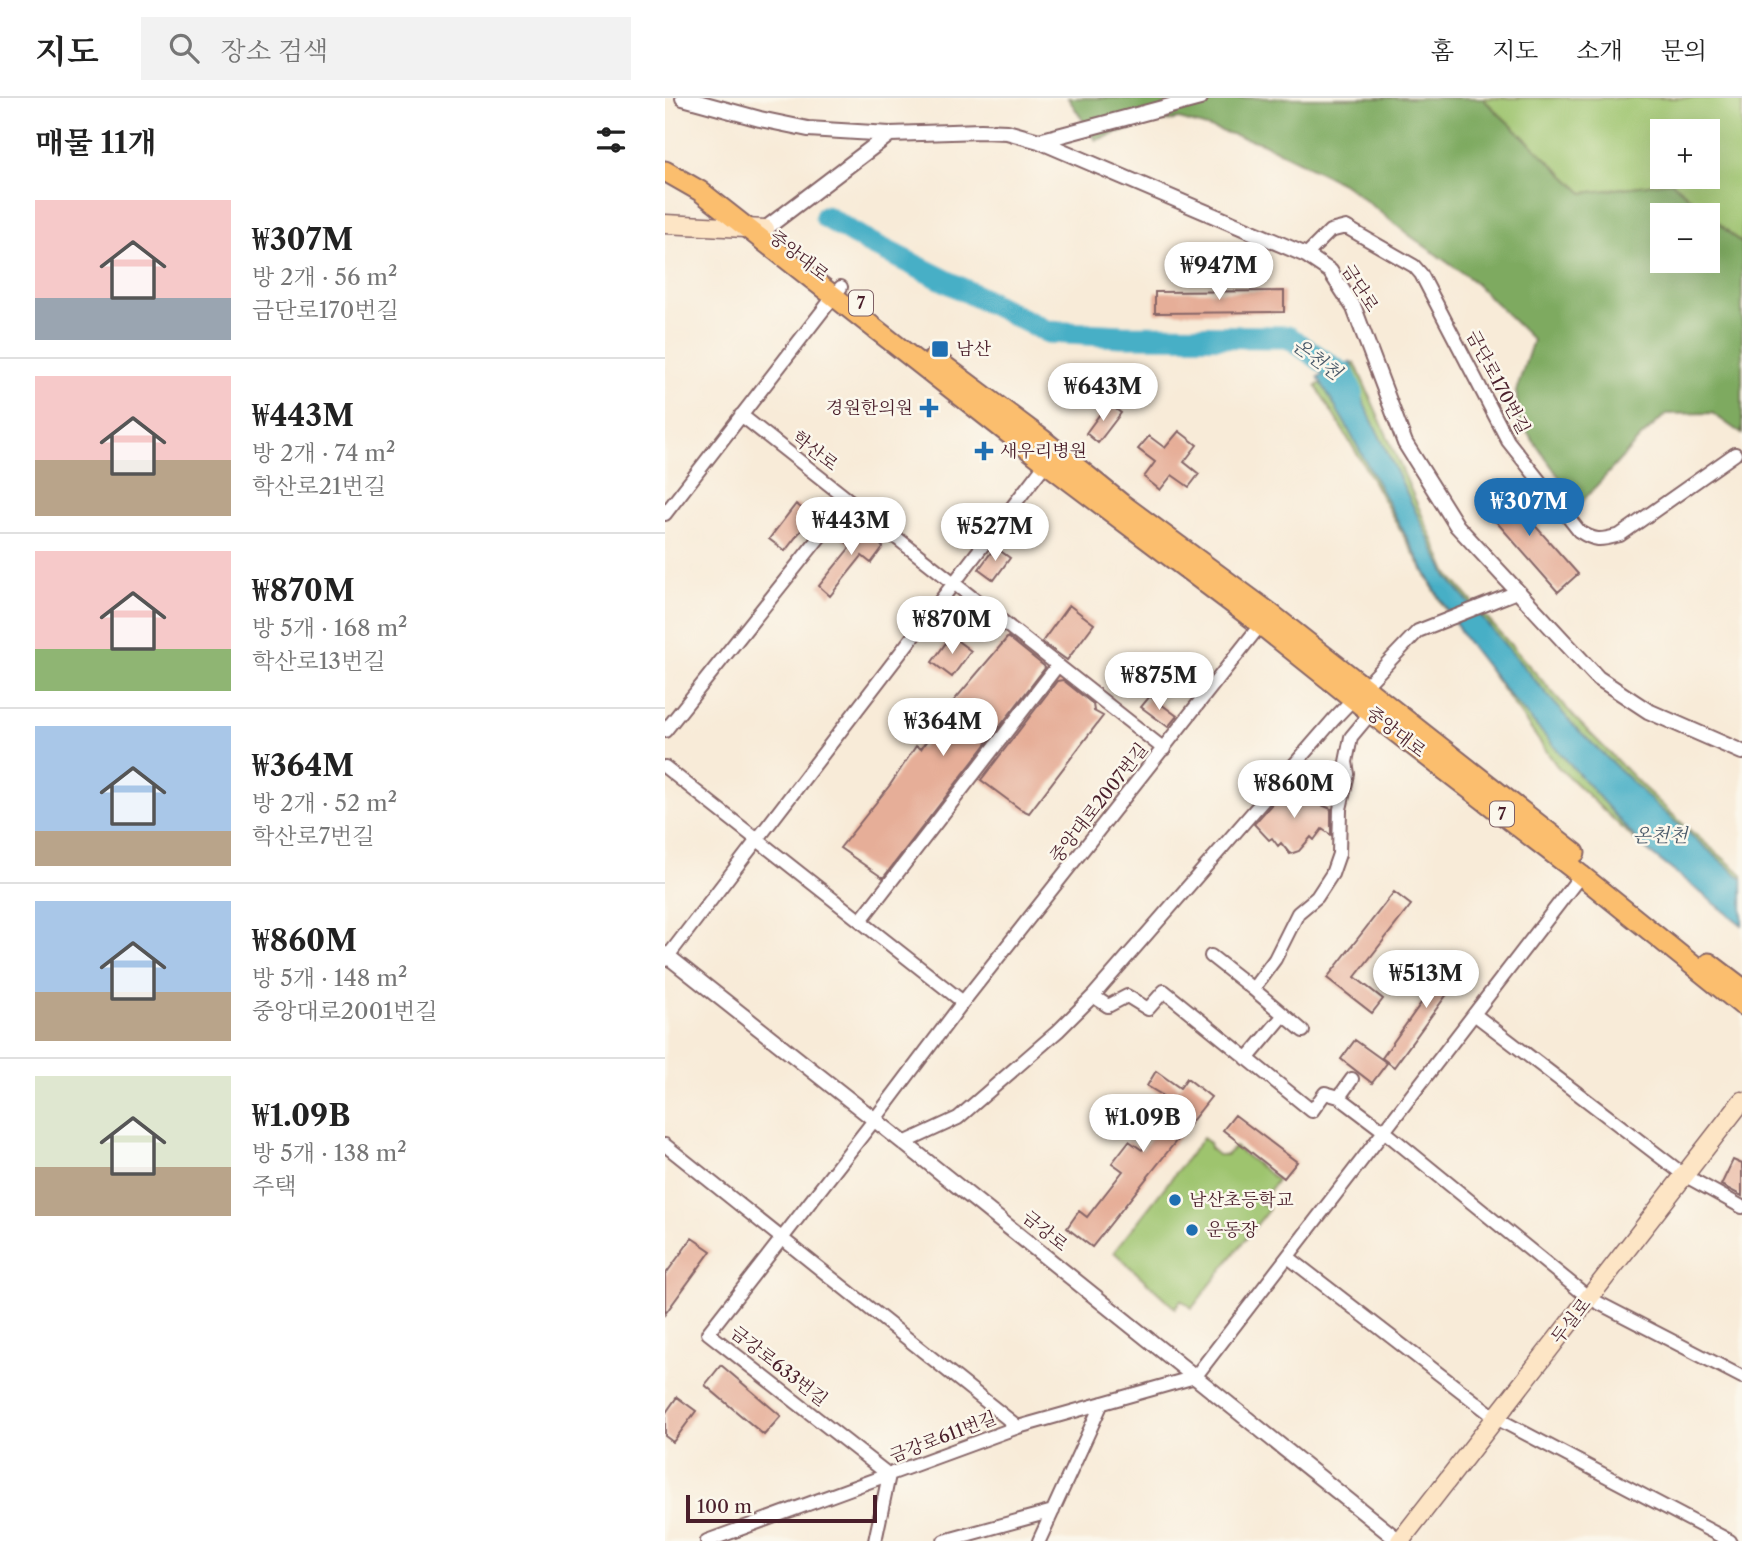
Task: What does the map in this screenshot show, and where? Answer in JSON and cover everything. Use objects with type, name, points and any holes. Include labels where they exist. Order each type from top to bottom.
[{"type":"main road","name":"중앙대로","points":[[665,158],[705,182],[757,229],[837,292],[1051,457],[1122,504],[1359,694],[1593,868],[1742,988]]},
{"type":"main road","name":"중앙대로","points":[[665,172],[700,191],[757,229]]},
{"type":"main road","points":[[666,226],[757,229]]},
{"type":"main road","name":"중앙대로","points":[[1359,694],[1371,713],[1581,875],[1742,1005]]},
{"type":"main road","name":"두실로","points":[[1399,1541],[1742,1101]]},
{"type":"street","name":"금단로","points":[[683,98],[809,129],[890,134],[1007,132],[1039,141],[1306,255],[1329,271],[1355,308],[1405,443],[1457,526],[1598,678],[1648,711],[1742,752]]},
{"type":"street","points":[[1039,141],[1201,98]]},
{"type":"street","points":[[757,229],[890,134]]},
{"type":"street","name":"금단로170번길","points":[[1306,255],[1330,231],[1346,227],[1414,266],[1421,274],[1508,441],[1579,531],[1591,539],[1604,539],[1620,534],[1735,454]]},
{"type":"street","points":[[665,514],[837,292]]},
{"type":"street","name":"학산로","points":[[741,415],[1164,749]]},
{"type":"street","points":[[666,957],[1051,457]]},
{"type":"street","points":[[665,732],[849,500]]},
{"type":"street","name":"중앙대로","points":[[1359,694],[1418,631],[1517,592]]},
{"type":"street","name":"중앙대로2007번길","points":[[875,1119],[963,1002],[1266,619]]},
{"type":"street","points":[[861,920],[1058,665]]},
{"type":"street","points":[[904,1143],[958,1118],[1058,1031],[1093,996],[1334,719],[1359,694]]},
{"type":"street","points":[[1252,989],[1275,958],[1298,913],[1317,897],[1332,874],[1339,854],[1340,809],[1348,774],[1346,762],[1350,737],[1371,713]]},
{"type":"street","points":[[665,767],[963,1002]]},
{"type":"street","points":[[1195,1377],[1581,875]]},
{"type":"street","points":[[1211,956],[1303,1031]]},
{"type":"street","name":"금강로","points":[[666,957],[875,1119],[1399,1541]]},
{"type":"street","points":[[1093,996],[1108,1006],[1127,996],[1147,1009],[1164,991],[1311,1111],[1325,1093],[1339,1097],[1589,1298],[1742,1377]]},
{"type":"street","points":[[1474,1014],[1684,1175],[1742,1207]]},
{"type":"street","points":[[1247,1059],[1284,1015]]},
{"type":"street","points":[[1339,1097],[1352,1079]]},
{"type":"street","name":"금강로633번길","points":[[875,1119],[708,1333],[889,1475]]},
{"type":"street","points":[[665,1145],[1018,1427]]},
{"type":"street","points":[[1288,1256],[1496,1418],[1730,1541]]},
{"type":"street","name":"금강로611번길","points":[[707,1541],[1018,1427],[1195,1377]]},
{"type":"street","points":[[1039,1541],[1102,1403]]},
{"type":"street","points":[[875,1541],[889,1475]]},
{"type":"street","points":[[944,1541],[1053,1511]]},
{"type":"green space","points":[[1068,98],[1482,98],[1583,193],[1650,185],[1650,189],[1680,189],[1696,203],[1650,203],[1650,273],[1720,273],[1720,225],[1742,244],[1742,434],[1712,413],[1666,414],[1639,439],[1579,505],[1520,422],[1516,391],[1533,340],[1472,280],[1346,185],[1262,143],[1179,119],[1143,125],[1096,140]]},
{"type":"green space","points":[[1482,98],[1742,98],[1742,244],[1720,225],[1720,203],[1696,203],[1680,189],[1720,189],[1720,119],[1650,119],[1650,185],[1583,193]]},
{"type":"green space","name":"온천천","points":[[1355,363],[1448,574],[1577,720],[1643,787],[1742,874],[1742,924],[1633,838],[1557,766],[1442,604],[1316,386]]},
{"type":"green space","name":"운동장","points":[[1203,1138],[1218,1155],[1226,1155],[1235,1147],[1277,1180],[1261,1203],[1269,1209],[1192,1308],[1181,1300],[1175,1308],[1114,1252]]},
{"type":"water","name":"온천천","points":[[1351,362],[1365,406],[1447,577],[1574,726],[1657,806],[1742,879],[1742,925],[1643,847],[1510,696],[1465,639],[1318,377]]},
{"type":"building","points":[[1284,291],[1284,312],[1155,313],[1155,292]]},
{"type":"building","points":[[1108,403],[1121,413],[1098,443],[1086,433]]},
{"type":"building","points":[[1179,431],[1197,445],[1184,462],[1199,474],[1189,487],[1172,475],[1160,490],[1144,477],[1155,462],[1138,449],[1149,436],[1165,448]]},
{"type":"building","points":[[1499,485],[1578,574],[1558,592],[1479,502]]},
{"type":"building","points":[[796,504],[812,516],[785,551],[769,539]]},
{"type":"building","points":[[854,524],[883,547],[871,563],[862,556],[830,596],[819,586],[851,546],[842,539]]},
{"type":"building","points":[[995,547],[1010,558],[994,580],[979,569]]},
{"type":"building","points":[[1069,605],[1094,624],[1067,660],[1042,642]]},
{"type":"building","points":[[951,636],[971,651],[952,677],[932,662]]},
{"type":"building","points":[[1008,637],[1045,668],[883,878],[840,848],[890,785],[916,746],[921,749],[951,704]]},
{"type":"building","points":[[1063,680],[1093,704],[1094,711],[1103,716],[1029,813],[981,780],[1057,681]]},
{"type":"building","points":[[1150,696],[1177,716],[1168,727],[1141,707]]},
{"type":"building","points":[[1295,778],[1301,796],[1331,809],[1331,835],[1322,829],[1314,840],[1311,837],[1299,851],[1290,854],[1281,843],[1278,846],[1272,838],[1269,840],[1254,824]]},
{"type":"building","points":[[1394,892],[1411,905],[1355,977],[1383,999],[1372,1013],[1327,978]]},
{"type":"building","points":[[1456,954],[1469,964],[1394,1067],[1382,1058]]},
{"type":"building","points":[[1355,1040],[1387,1063],[1372,1083],[1341,1059]]},
{"type":"building","points":[[1156,1071],[1180,1088],[1187,1078],[1211,1097],[1092,1247],[1067,1228],[1079,1211],[1087,1217],[1123,1171],[1112,1163],[1129,1141],[1142,1150],[1164,1121],[1150,1110],[1162,1095],[1147,1086]]},
{"type":"building","points":[[1235,1115],[1297,1162],[1284,1178],[1223,1130]]},
{"type":"building","points":[[1733,1160],[1742,1164],[1742,1196],[1721,1185]]},
{"type":"building","points":[[692,1238],[711,1251],[665,1314],[665,1275]]},
{"type":"building","points":[[721,1365],[781,1416],[764,1435],[705,1385]]},
{"type":"building","points":[[677,1397],[696,1411],[673,1442],[665,1436],[665,1414]]},
{"type":"waterway","name":"온천천","points":[[826,217],[866,241],[1048,332],[1122,336],[1288,337],[1344,375],[1352,393]]},
{"type":"place","name":"남산","points":[[940,349]]},
{"type":"place","name":"경원한의원","points":[[929,408]]},
{"type":"place","name":"새우리병원","points":[[984,451]]},
{"type":"place","name":"남산초등학교","points":[[1175,1200]]},
{"type":"place","name":"운동장","points":[[1192,1230]]}]
